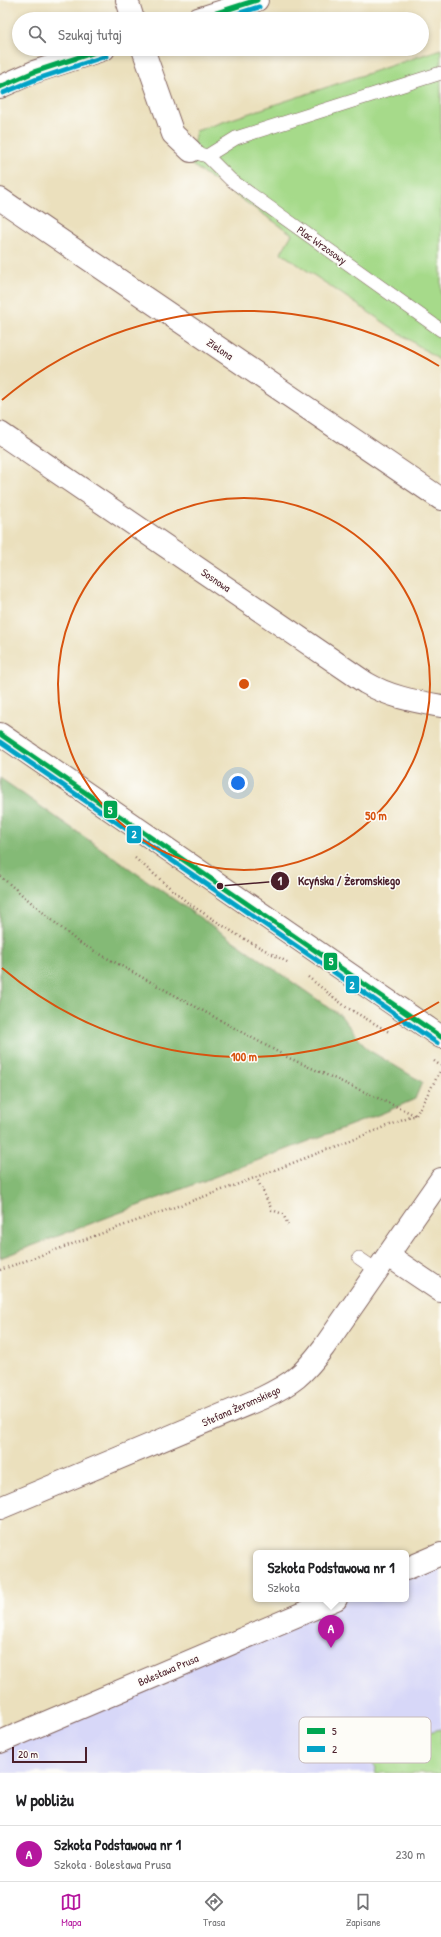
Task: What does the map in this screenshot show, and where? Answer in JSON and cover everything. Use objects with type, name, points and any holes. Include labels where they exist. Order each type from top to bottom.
[{"type":"street","points":[[127,0],[131,12]]},
{"type":"street","points":[[220,12],[257,0]]},
{"type":"street","points":[[0,87],[34,72],[83,56]]},
{"type":"street","points":[[145,56],[173,134],[199,153]]},
{"type":"street","name":"Zielona","points":[[0,199],[441,499]]},
{"type":"street","name":"Sosnowa","points":[[0,433],[366,683],[383,693],[406,700],[441,706]]},
{"type":"street","points":[[0,734],[441,1037]]},
{"type":"street","name":"Stefana Żeromskiego","points":[[0,1508],[262,1398],[288,1385],[307,1370],[383,1264],[441,1179]]},
{"type":"street","points":[[383,1264],[441,1291]]},
{"type":"street","points":[[409,1568],[441,1554]]},
{"type":"street","name":"Bolesława Prusa","points":[[0,1742],[329,1602]]},
{"type":"lane","points":[[199,153],[236,138],[441,74]]},
{"type":"lane","name":"Plac Wrzosowy","points":[[199,153],[230,180],[441,330]]},
{"type":"lane","points":[[359,1258],[383,1264]]},
{"type":"path","points":[[132,855],[188,903],[239,936],[295,967]]},
{"type":"path","points":[[0,876],[78,942],[286,1057],[416,1115]]},
{"type":"path","points":[[305,974],[346,1007],[395,1035]]},
{"type":"path","points":[[430,1058],[441,1066]]},
{"type":"path","points":[[0,1270],[256,1177],[416,1115],[441,1070]]},
{"type":"path","points":[[256,1177],[272,1210],[283,1214],[288,1225]]},
{"type":"shaded area","points":[[441,1554],[441,1773],[0,1773],[0,1742],[329,1602],[409,1602],[409,1568]]},
{"type":"green space","points":[[441,49],[441,361],[281,253],[292,234],[189,163],[196,131],[420,56],[429,56],[429,53]]},
{"type":"green space","points":[[0,778],[341,1016],[367,1049],[422,1082],[415,1099],[383,1113],[0,1258]]},
{"type":"green space","points":[[441,1729],[441,1773],[376,1773],[373,1763],[431,1763],[431,1732]]},
{"type":"transit line","name":"5","points":[[220,12],[257,0]]},
{"type":"transit line","name":"2","points":[[243,12],[259,7]]},
{"type":"transit line","name":"5","points":[[0,87],[34,72],[83,56]]},
{"type":"transit line","name":"2","points":[[3,93],[37,79],[106,56]]},
{"type":"transit line","name":"5","points":[[0,734],[441,1037]]},
{"type":"transit line","name":"2","points":[[0,742],[437,1043]]},
{"type":"place","name":"Kcyńska / Żeromskiego","points":[[220,886]]},
{"type":"place","name":"Szkoła Podstawowa nr 1","points":[[331,1648]]}]
